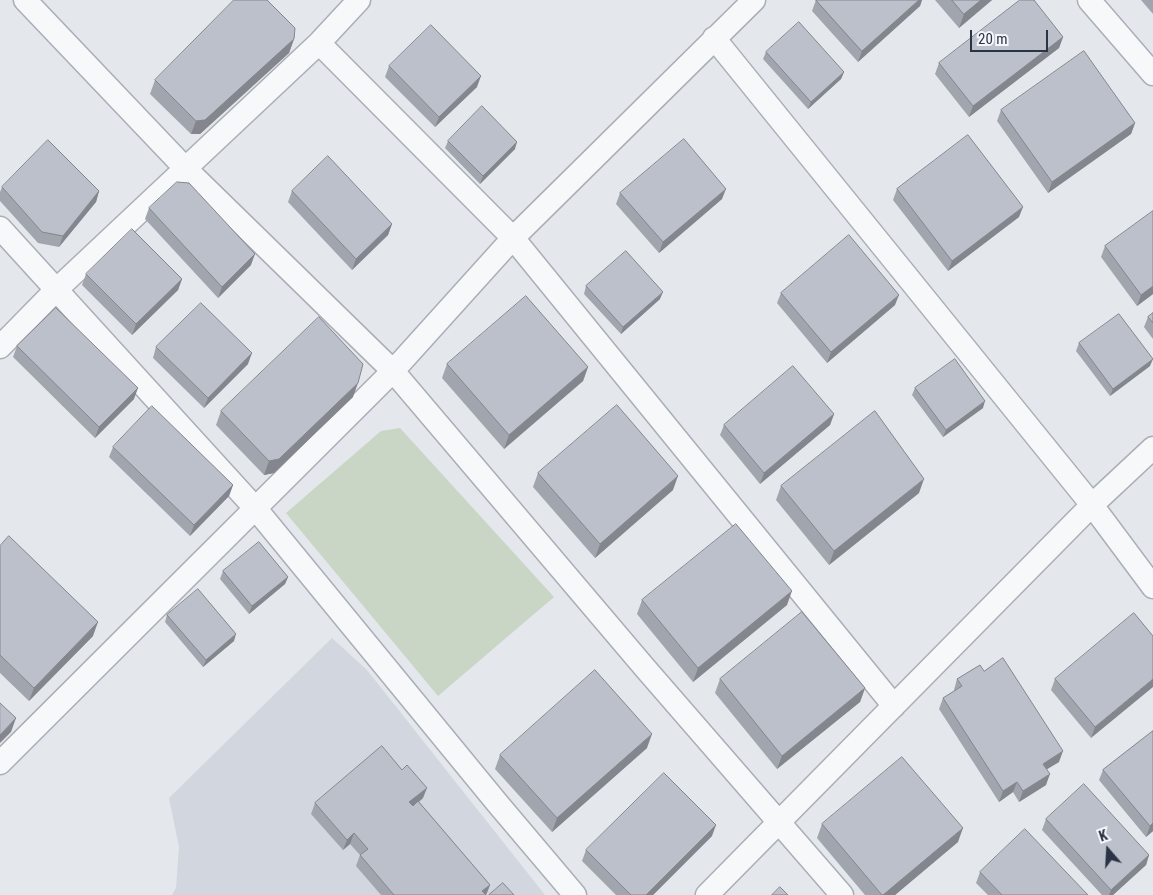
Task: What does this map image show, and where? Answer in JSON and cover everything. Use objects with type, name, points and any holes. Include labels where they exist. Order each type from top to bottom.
[{"type":"street","points":[[25,0],[185,168],[393,370],[645,668],[842,895]]},
{"type":"street","points":[[0,347],[56,290],[319,43],[359,0]]},
{"type":"street","points":[[0,763],[393,370],[513,238],[754,0]]},
{"type":"street","points":[[1089,0],[1153,74]]},
{"type":"street","points":[[714,38],[1092,505],[1153,587]]},
{"type":"street","points":[[319,43],[513,238],[894,706]]},
{"type":"street","points":[[0,228],[256,509],[576,895]]},
{"type":"street","points":[[707,895],[1092,505],[1153,448]]},
{"type":"shaded area","points":[[332,638],[367,670],[545,895],[172,895],[176,888],[179,847],[169,798]]},
{"type":"green space","points":[[400,428],[554,597],[438,696],[286,513],[381,431]]},
{"type":"building","points":[[234,0],[267,0],[295,28],[294,39],[205,120],[196,121],[155,80]]},
{"type":"building","points":[[816,0],[919,0],[862,51]]},
{"type":"building","points":[[952,0],[981,0],[964,14]]},
{"type":"building","points":[[1020,0],[1034,0],[1063,37],[973,106],[939,63]]},
{"type":"building","points":[[799,22],[844,72],[811,102],[766,52]]},
{"type":"building","points":[[431,25],[481,76],[439,117],[389,66]]},
{"type":"building","points":[[1084,51],[1135,123],[1052,182],[1001,110]]},
{"type":"building","points":[[482,106],[517,142],[483,176],[448,141]]},
{"type":"building","points":[[968,135],[1023,207],[952,261],[897,189]]},
{"type":"building","points":[[684,139],[726,189],[663,242],[620,193]]},
{"type":"building","points":[[48,140],[99,191],[63,236],[42,232],[2,187]]},
{"type":"building","points":[[328,156],[392,224],[356,259],[292,191]]},
{"type":"building","points":[[177,182],[189,183],[255,254],[222,287],[149,208]]},
{"type":"building","points":[[1153,211],[1153,286],[1141,295],[1105,246]]},
{"type":"building","points":[[132,229],[182,279],[136,324],[86,274]]},
{"type":"building","points":[[849,235],[899,295],[831,352],[781,293]]},
{"type":"building","points":[[626,251],[663,292],[623,327],[586,286]]},
{"type":"building","points":[[526,296],[588,367],[509,435],[447,364]]},
{"type":"building","points":[[201,303],[252,353],[208,398],[156,347]]},
{"type":"building","points":[[56,308],[138,388],[99,427],[17,346]]},
{"type":"building","points":[[1153,313],[1153,323],[1148,317]]},
{"type":"building","points":[[1119,314],[1153,359],[1113,389],[1079,343]]},
{"type":"building","points":[[319,317],[363,364],[358,383],[279,459],[269,461],[221,411]]},
{"type":"building","points":[[955,359],[985,401],[946,430],[915,388]]},
{"type":"building","points":[[793,366],[834,414],[764,473],[724,425]]},
{"type":"building","points":[[617,405],[678,476],[600,544],[538,473]]},
{"type":"building","points":[[152,406],[233,485],[194,525],[113,447]]},
{"type":"building","points":[[875,411],[924,479],[834,551],[781,486]]},
{"type":"building","points":[[736,524],[792,591],[698,668],[642,600]]},
{"type":"building","points":[[9,536],[98,622],[34,688],[0,655],[0,546]]},
{"type":"building","points":[[259,542],[288,577],[252,606],[223,571]]},
{"type":"building","points":[[198,589],[236,634],[206,660],[167,615]]},
{"type":"building","points":[[802,612],[865,688],[782,756],[720,679]]},
{"type":"building","points":[[1134,613],[1153,636],[1153,679],[1095,727],[1055,679]]},
{"type":"building","points":[[1003,658],[1063,751],[1043,764],[1050,774],[1023,791],[1017,782],[1003,791],[943,698],[962,686],[957,679],[980,665],[984,671]]},
{"type":"building","points":[[595,670],[652,734],[557,818],[500,755]]},
{"type":"building","points":[[0,703],[16,718],[0,735]]},
{"type":"building","points":[[1153,731],[1153,823],[1150,826],[1103,770]]},
{"type":"building","points":[[382,746],[402,770],[407,765],[427,788],[409,802],[413,806],[418,801],[490,885],[482,891],[486,895],[394,895],[360,855],[368,849],[354,833],[347,840],[315,803]]},
{"type":"building","points":[[902,757],[963,828],[882,895],[822,824]]},
{"type":"building","points":[[664,773],[716,825],[646,895],[631,895],[586,850]]},
{"type":"building","points":[[1084,784],[1149,855],[1111,890],[1046,819]]},
{"type":"building","points":[[1025,829],[1088,895],[1002,895],[980,872]]},
{"type":"building","points":[[503,883],[514,895],[489,895]]},
{"type":"building","points":[[780,887],[788,895],[772,895]]}]
